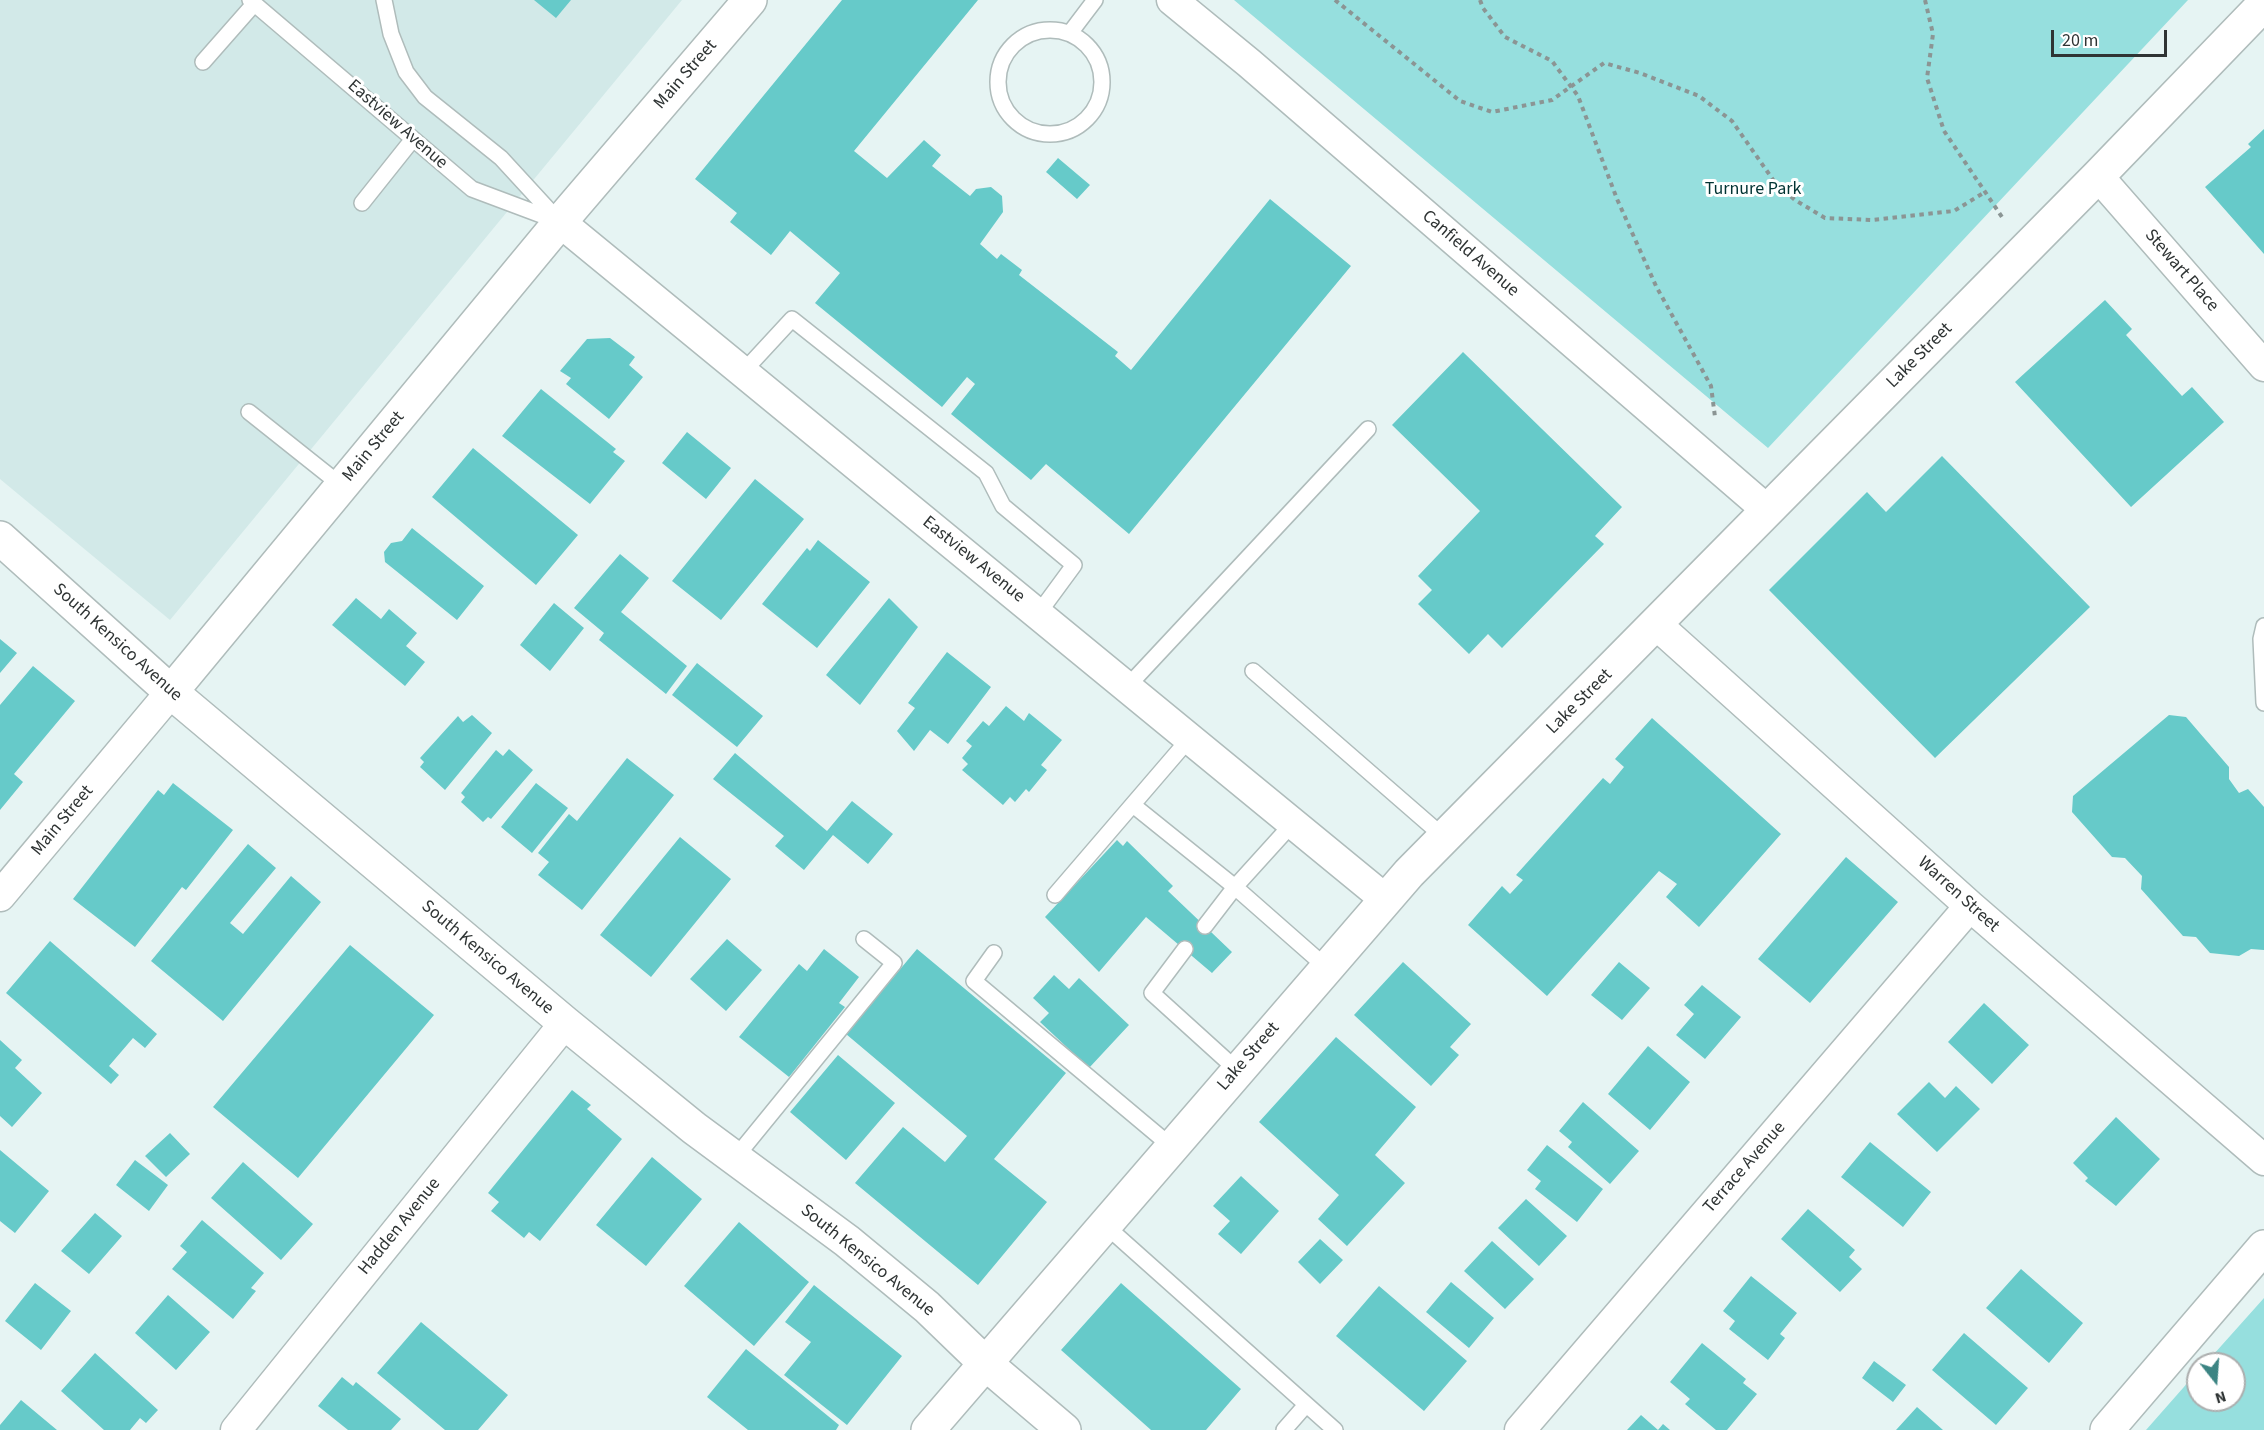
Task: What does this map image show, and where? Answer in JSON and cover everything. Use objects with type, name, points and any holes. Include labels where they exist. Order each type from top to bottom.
[{"type":"street","name":"Main Street","points":[[0,897],[560,222],[750,0]]},
{"type":"street","name":"Canfield Avenue","points":[[1172,0],[1249,63],[1767,510]]},
{"type":"street","name":"Lake Street","points":[[928,1430],[1385,899],[2098,176],[2264,4]]},
{"type":"street","name":"Stewart Place","points":[[2098,176],[2264,366]]},
{"type":"street","name":"Eastview Avenue","points":[[560,222],[1385,899]]},
{"type":"street","name":"South Kensico Avenue","points":[[0,538],[171,692],[565,1023],[735,1158],[847,1241],[909,1292],[986,1363],[1064,1430]]},
{"type":"street","name":"Warren Street","points":[[1657,625],[1970,906],[2264,1160]]},
{"type":"street","name":"Terrace Avenue","points":[[1520,1430],[1970,906]]},
{"type":"street","name":"Hadden Avenue","points":[[236,1430],[565,1023]]},
{"type":"street","points":[[2107,1430],[2264,1247]]},
{"type":"lane","name":"Eastview Avenue","points":[[384,0],[391,34],[406,72],[424,97],[501,158],[560,222]]},
{"type":"lane","points":[[1070,33],[1095,0]]},
{"type":"lane","name":"Eastview Avenue","points":[[252,2],[472,189],[560,222]]},
{"type":"lane","points":[[203,62],[252,2]]},
{"type":"lane","points":[[1053,29],[1070,33],[1085,42],[1096,55],[1101,71],[1102,88],[1098,104],[1088,118],[1075,128],[1058,134],[1041,134],[1024,128],[1011,117],[999,94],[999,68],[1007,52],[1019,39],[1035,31],[1053,29]]},
{"type":"lane","points":[[362,203],[413,139]]},
{"type":"lane","points":[[743,372],[792,319],[986,473],[1003,506],[1074,565],[1038,614]]},
{"type":"lane","points":[[249,412],[342,486]]},
{"type":"lane","points":[[1127,687],[1368,429]]},
{"type":"lane","points":[[2264,626],[2261,639],[2264,703]]},
{"type":"lane","points":[[1253,671],[1445,838]]},
{"type":"lane","points":[[1055,895],[1189,739]]},
{"type":"lane","points":[[1133,805],[1235,888],[1326,967]]},
{"type":"lane","points":[[1205,926],[1235,888],[1293,824]]},
{"type":"lane","points":[[735,1158],[894,963],[864,939]]},
{"type":"lane","points":[[1185,949],[1152,993],[1238,1070]]},
{"type":"lane","points":[[994,953],[974,981],[1172,1147]]},
{"type":"lane","points":[[1105,1225],[1305,1406],[1335,1430]]},
{"type":"lane","points":[[1284,1430],[1305,1406]]},
{"type":"path","points":[[1335,0],[1460,101],[1492,112],[1552,99],[1604,63],[1640,73],[1699,96],[1732,121],[1776,184],[1795,201],[1825,218],[1872,220],[1954,211],[1984,192]]},
{"type":"path","points":[[1480,0],[1483,8],[1505,36],[1552,61],[1578,96],[1617,200],[1656,286],[1711,386],[1718,444],[1706,458]]},
{"type":"path","points":[[1925,0],[1933,34],[1927,78],[1944,131],[2007,224],[2030,245]]},
{"type":"shaded area","points":[[0,0],[682,0],[170,620],[0,479]]},
{"type":"green space","name":"Turnure Park","points":[[1234,0],[2188,0],[1768,448]]},
{"type":"green space","points":[[2264,1298],[2264,1430],[2146,1430],[2186,1385],[2186,1412],[2246,1412],[2246,1352],[2216,1352]]},
{"type":"building","points":[[534,0],[571,0],[556,18]]},
{"type":"building","points":[[842,0],[978,0],[854,151],[887,178],[924,140],[941,155],[932,166],[970,196],[976,189],[991,187],[1002,196],[1003,212],[980,244],[997,259],[1001,254],[1022,270],[1019,275],[1118,352],[1115,356],[1131,370],[1270,199],[1351,266],[1129,534],[1046,464],[1031,480],[951,414],[975,384],[967,377],[942,407],[815,303],[840,273],[790,231],[771,255],[730,222],[737,213],[695,179]]},
{"type":"building","points":[[2264,129],[2264,254],[2205,187],[2251,147],[2248,144]]},
{"type":"building","points":[[1058,158],[1090,185],[1077,199],[1046,172]]},
{"type":"building","points":[[2105,300],[2132,329],[2126,335],[2182,396],[2192,387],[2224,422],[2131,507],[2015,382]]},
{"type":"building","points":[[610,338],[635,357],[629,365],[643,377],[609,419],[566,384],[571,378],[560,371],[587,339]]},
{"type":"building","points":[[1463,352],[1622,507],[1595,536],[1604,544],[1502,648],[1488,634],[1469,654],[1418,604],[1432,590],[1418,576],[1480,511],[1392,425]]},
{"type":"building","points":[[541,389],[616,449],[613,452],[625,461],[590,504],[502,436]]},
{"type":"building","points":[[687,432],[731,468],[706,499],[662,463]]},
{"type":"building","points":[[473,448],[578,535],[536,585],[432,497]]},
{"type":"building","points":[[1942,456],[2090,607],[1935,758],[1769,590],[1867,492],[1886,512]]},
{"type":"building","points":[[755,479],[804,519],[721,620],[672,581]]},
{"type":"building","points":[[412,528],[484,586],[457,620],[385,562],[384,552],[391,543],[402,541]]},
{"type":"building","points":[[818,540],[870,582],[817,648],[762,604],[807,548],[810,551]]},
{"type":"building","points":[[620,554],[649,578],[621,612],[687,666],[666,694],[599,640],[604,633],[574,608]]},
{"type":"building","points":[[356,598],[381,619],[389,609],[417,633],[406,646],[425,662],[405,686],[332,625]]},
{"type":"building","points":[[889,598],[918,627],[860,705],[826,675]]},
{"type":"building","points":[[554,603],[584,628],[550,671],[520,645]]},
{"type":"building","points":[[0,639],[17,653],[0,673]]},
{"type":"building","points":[[947,652],[991,687],[948,744],[930,730],[914,751],[897,731],[915,708],[908,703]]},
{"type":"building","points":[[697,663],[763,716],[737,747],[672,695]]},
{"type":"building","points":[[33,666],[75,701],[14,774],[23,782],[0,810],[0,705]]},
{"type":"building","points":[[1006,706],[1024,721],[1029,713],[1062,740],[1041,765],[1047,770],[1029,792],[1026,789],[1015,802],[1010,797],[1003,805],[962,770],[968,764],[962,758],[972,746],[966,741],[983,721],[989,726]]},
{"type":"building","points":[[472,715],[492,733],[445,790],[420,767],[424,762],[420,758],[458,716],[463,722]]},
{"type":"building","points":[[2169,715],[2186,717],[2229,767],[2229,779],[2239,793],[2248,789],[2264,807],[2264,950],[2251,949],[2239,956],[2210,953],[2196,937],[2183,936],[2141,889],[2142,876],[2125,858],[2112,857],[2072,812],[2073,796]]},
{"type":"building","points":[[1652,718],[1781,834],[1699,927],[1666,897],[1677,884],[1659,871],[1547,996],[1468,925],[1502,886],[1510,894],[1523,880],[1516,875],[1603,778],[1610,784],[1624,767],[1615,759]]},
{"type":"building","points":[[509,749],[533,770],[491,819],[488,817],[483,822],[461,802],[465,797],[461,793],[496,750],[503,756]]},
{"type":"building","points":[[735,753],[827,831],[852,801],[893,834],[868,864],[833,835],[804,870],[775,846],[784,836],[713,779]]},
{"type":"building","points":[[627,758],[674,795],[582,910],[538,875],[549,862],[538,853],[569,814],[577,821]]},
{"type":"building","points":[[173,783],[233,830],[186,890],[182,887],[135,947],[73,899],[158,790],[164,795]]},
{"type":"building","points":[[536,783],[568,808],[532,853],[501,827]]},
{"type":"building","points":[[680,837],[731,879],[651,977],[600,935]]},
{"type":"building","points":[[1117,840],[1123,846],[1127,841],[1173,886],[1168,891],[1232,952],[1212,973],[1146,917],[1099,972],[1045,917]]},
{"type":"building","points":[[248,844],[276,868],[230,923],[243,934],[291,876],[321,902],[223,1021],[151,961]]},
{"type":"building","points":[[1846,857],[1898,902],[1810,1003],[1758,959]]},
{"type":"building","points":[[727,939],[762,970],[726,1011],[690,979]]},
{"type":"building","points":[[50,941],[157,1034],[145,1048],[133,1038],[109,1066],[119,1075],[111,1084],[6,993]]},
{"type":"building","points":[[350,945],[434,1015],[298,1178],[213,1107]]},
{"type":"building","points":[[824,949],[859,977],[839,1003],[845,1007],[789,1077],[739,1037],[799,964],[807,971]]},
{"type":"building","points":[[917,949],[1066,1073],[994,1159],[1047,1202],[978,1285],[855,1183],[903,1127],[945,1162],[967,1136],[846,1034]]},
{"type":"building","points":[[1403,962],[1471,1024],[1450,1047],[1459,1055],[1431,1086],[1354,1015]]},
{"type":"building","points":[[1619,962],[1650,988],[1622,1020],[1591,995]]},
{"type":"building","points":[[1054,975],[1069,989],[1079,978],[1129,1025],[1089,1068],[1040,1022],[1049,1013],[1033,998]]},
{"type":"building","points":[[1702,985],[1741,1017],[1705,1059],[1676,1035],[1694,1014],[1684,1005]]},
{"type":"building","points":[[1984,1003],[2029,1045],[1992,1084],[1948,1042]]},
{"type":"building","points":[[1336,1037],[1416,1107],[1375,1155],[1405,1183],[1347,1246],[1318,1219],[1339,1195],[1259,1122]]},
{"type":"building","points":[[0,1040],[22,1060],[15,1068],[42,1093],[12,1127],[0,1116]]},
{"type":"building","points":[[1648,1046],[1690,1082],[1650,1130],[1608,1094]]},
{"type":"building","points":[[838,1055],[895,1103],[846,1160],[790,1112]]},
{"type":"building","points":[[1929,1082],[1945,1098],[1956,1086],[1980,1109],[1937,1152],[1897,1114]]},
{"type":"building","points":[[572,1090],[591,1105],[587,1109],[622,1139],[540,1241],[529,1232],[524,1238],[491,1211],[499,1202],[488,1193]]},
{"type":"building","points":[[1583,1102],[1639,1151],[1610,1184],[1568,1147],[1572,1142],[1559,1131]]},
{"type":"building","points":[[2116,1117],[2160,1159],[2116,1206],[2085,1181],[2088,1178],[2073,1163]]},
{"type":"building","points":[[170,1133],[190,1154],[166,1177],[145,1156]]},
{"type":"building","points":[[1870,1142],[1931,1192],[1903,1227],[1841,1177]]},
{"type":"building","points":[[1547,1145],[1603,1189],[1577,1222],[1535,1189],[1541,1181],[1527,1170]]},
{"type":"building","points":[[0,1150],[49,1191],[15,1233],[0,1221]]},
{"type":"building","points":[[652,1157],[702,1199],[646,1266],[596,1225]]},
{"type":"building","points":[[135,1160],[168,1185],[149,1211],[116,1185]]},
{"type":"building","points":[[243,1162],[313,1224],[281,1260],[211,1198]]},
{"type":"building","points":[[1241,1176],[1279,1211],[1241,1254],[1218,1234],[1230,1221],[1213,1206]]},
{"type":"building","points":[[1526,1199],[1567,1236],[1539,1266],[1498,1228]]},
{"type":"building","points":[[1808,1209],[1855,1250],[1849,1257],[1862,1269],[1840,1292],[1781,1239]]},
{"type":"building","points":[[95,1213],[122,1236],[89,1274],[61,1251]]},
{"type":"building","points":[[202,1220],[264,1273],[251,1288],[256,1291],[233,1319],[172,1269],[187,1252],[180,1246]]},
{"type":"building","points":[[739,1222],[809,1282],[754,1346],[684,1286]]},
{"type":"building","points":[[1320,1239],[1343,1260],[1320,1284],[1298,1262]]},
{"type":"building","points":[[1492,1241],[1534,1279],[1505,1309],[1464,1271]]},
{"type":"building","points":[[2021,1269],[2083,1323],[2049,1363],[1986,1308]]},
{"type":"building","points":[[1751,1276],[1797,1313],[1780,1334],[1785,1338],[1768,1360],[1729,1329],[1735,1321],[1723,1311]]},
{"type":"building","points":[[1451,1282],[1494,1318],[1469,1348],[1426,1312]]},
{"type":"building","points":[[35,1283],[71,1311],[41,1350],[5,1321]]},
{"type":"building","points":[[1121,1283],[1241,1389],[1206,1430],[1151,1430],[1061,1350]]},
{"type":"building","points":[[814,1285],[902,1356],[847,1425],[784,1375],[811,1342],[785,1322]]},
{"type":"building","points":[[1379,1286],[1467,1361],[1424,1411],[1336,1336]]},
{"type":"building","points":[[168,1295],[210,1332],[176,1370],[135,1333]]},
{"type":"building","points":[[421,1322],[508,1395],[478,1430],[445,1430],[377,1373]]},
{"type":"building","points":[[1964,1333],[2028,1388],[1996,1425],[1932,1370]]},
{"type":"building","points":[[1702,1343],[1746,1379],[1743,1383],[1757,1394],[1727,1430],[1716,1430],[1685,1404],[1690,1399],[1670,1382]]},
{"type":"building","points":[[746,1349],[839,1425],[836,1430],[748,1430],[707,1397]]},
{"type":"building","points":[[95,1353],[158,1410],[146,1423],[140,1418],[130,1430],[104,1430],[61,1391]]},
{"type":"building","points":[[1874,1361],[1906,1385],[1893,1402],[1862,1378]]},
{"type":"building","points":[[342,1377],[353,1386],[356,1382],[401,1419],[391,1430],[348,1430],[318,1406]]},
{"type":"building","points":[[21,1400],[57,1430],[0,1430],[0,1425]]},
{"type":"building","points":[[1917,1407],[1943,1430],[1896,1430]]},
{"type":"building","points":[[1641,1415],[1658,1430],[1627,1430]]},
{"type":"building","points":[[1663,1424],[1670,1430],[1658,1430]]}]
